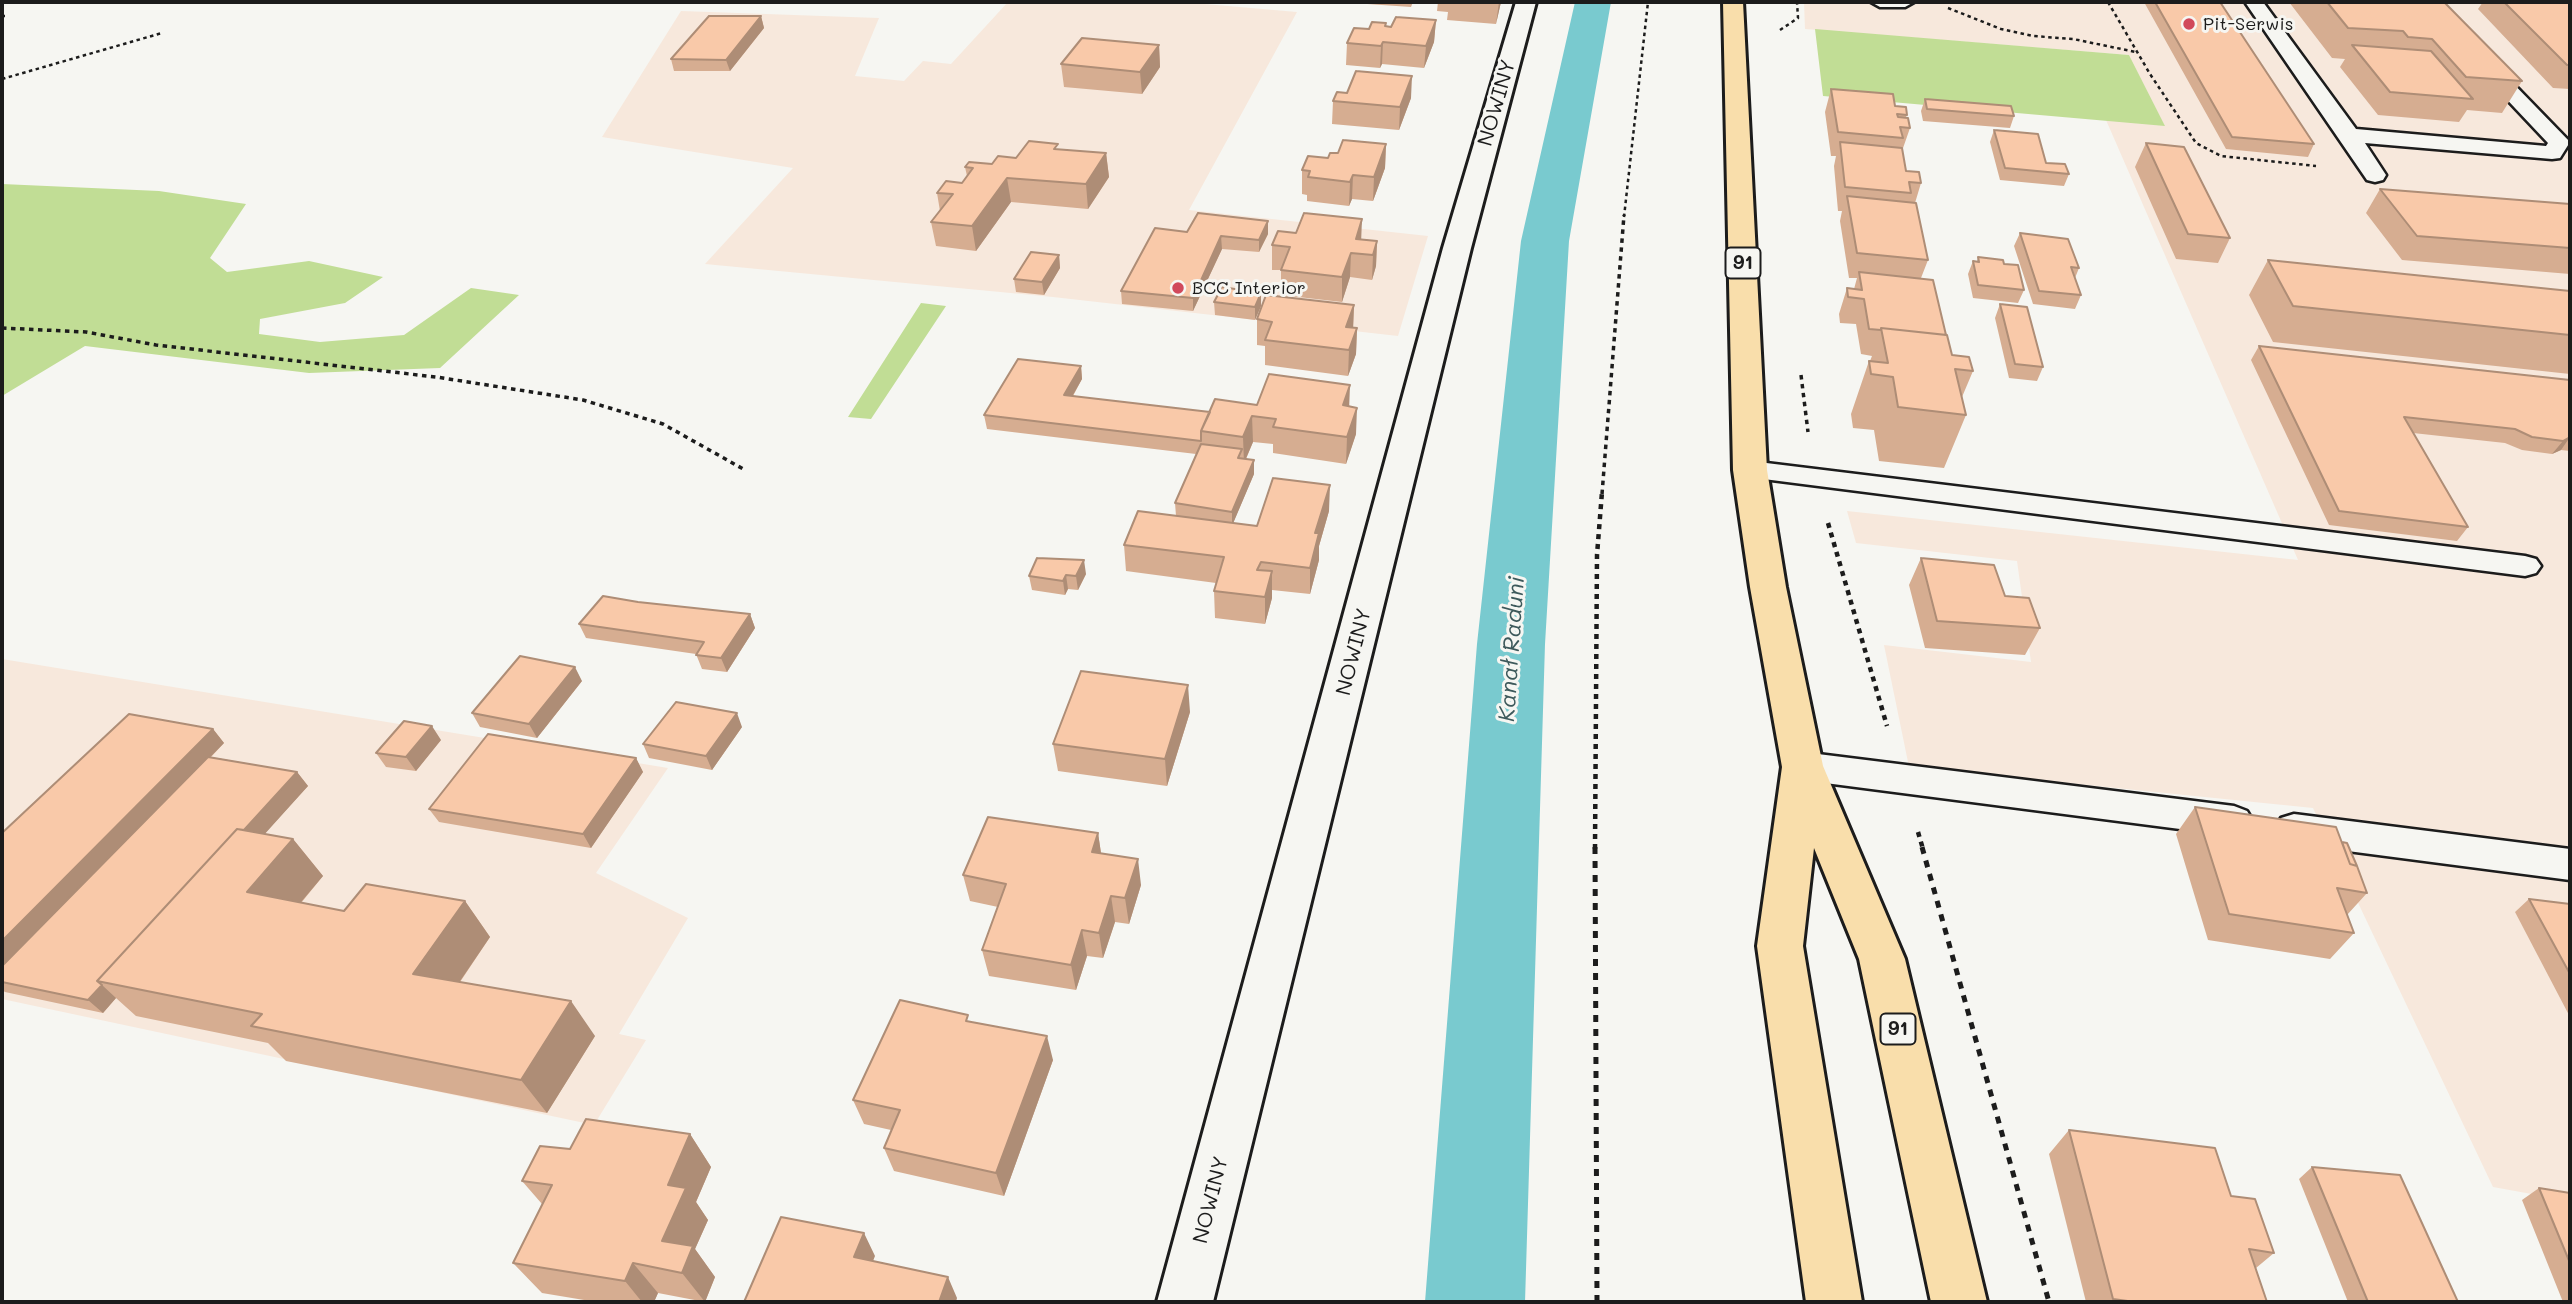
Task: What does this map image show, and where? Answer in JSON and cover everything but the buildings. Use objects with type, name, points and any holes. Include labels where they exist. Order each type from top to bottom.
[{"type":"main road","name":"91","points":[[1733,2],[1751,470],[1769,587],[1802,766],[1882,959],[1959,1302]]},
{"type":"main road","name":"91","points":[[1802,766],[1780,946],[1834,1302]]},
{"type":"street","name":"NOWINY","points":[[1185,1302],[1457,248],[1526,2]]},
{"type":"lane","points":[[1880,2],[1905,2]]},
{"type":"lane","points":[[2254,2],[2374,173]]},
{"type":"lane","points":[[2349,135],[2552,153],[2559,142],[2424,2]]},
{"type":"lane","points":[[1751,470],[2525,566]]},
{"type":"lane","points":[[1802,766],[2570,864]]},
{"type":"path","points":[[1597,1302],[1594,749],[1597,555],[1620,258],[1648,2]]},
{"type":"path","points":[[1775,36],[1785,24],[1798,18],[1797,2]]},
{"type":"path","points":[[2108,2],[2196,143],[2221,156],[2374,173]]},
{"type":"path","points":[[1948,7],[1973,20],[2001,29],[2033,36],[2073,39],[2137,52]]},
{"type":"path","points":[[2,79],[162,33]]},
{"type":"path","points":[[2,328],[86,332],[156,345],[436,377],[583,400],[663,424],[745,470]]},
{"type":"path","points":[[1800,368],[1815,477],[1972,1015],[2049,1302]]},
{"type":"shaded area","points":[[1008,2],[1182,2],[1297,12],[1189,210],[1428,236],[1398,336],[1053,297],[705,264],[793,168],[602,137],[681,11],[879,18],[855,76],[904,81],[923,61],[951,64]]},
{"type":"shaded area","points":[[1804,2],[2570,2],[2570,1201],[2493,1187],[2313,808],[1909,767],[1884,645],[2031,662],[2017,561],[1856,543],[1847,511],[2298,560],[2106,120],[2164,125],[2129,55],[1805,29]]},
{"type":"shaded area","points":[[2,659],[668,768],[596,873],[688,918],[619,1034],[646,1040],[594,1125],[2,999]]},
{"type":"green space","points":[[1815,29],[2129,55],[2165,126],[1823,96]]},
{"type":"green space","points":[[2,184],[159,191],[246,204],[210,258],[227,272],[309,261],[383,277],[345,303],[260,319],[259,334],[320,342],[404,335],[471,288],[519,295],[440,368],[309,373],[85,346],[2,396]]},
{"type":"green space","points":[[921,303],[946,306],[871,419],[848,417]]},
{"type":"waterway","name":"Kanał Raduni","points":[[1475,1302],[1511,644],[1545,241],[1593,2]]},
{"type":"place","name":"Pit-Serwis","points":[[2189,24]]},
{"type":"place","name":"BCC Interior","points":[[1178,288]]}]
